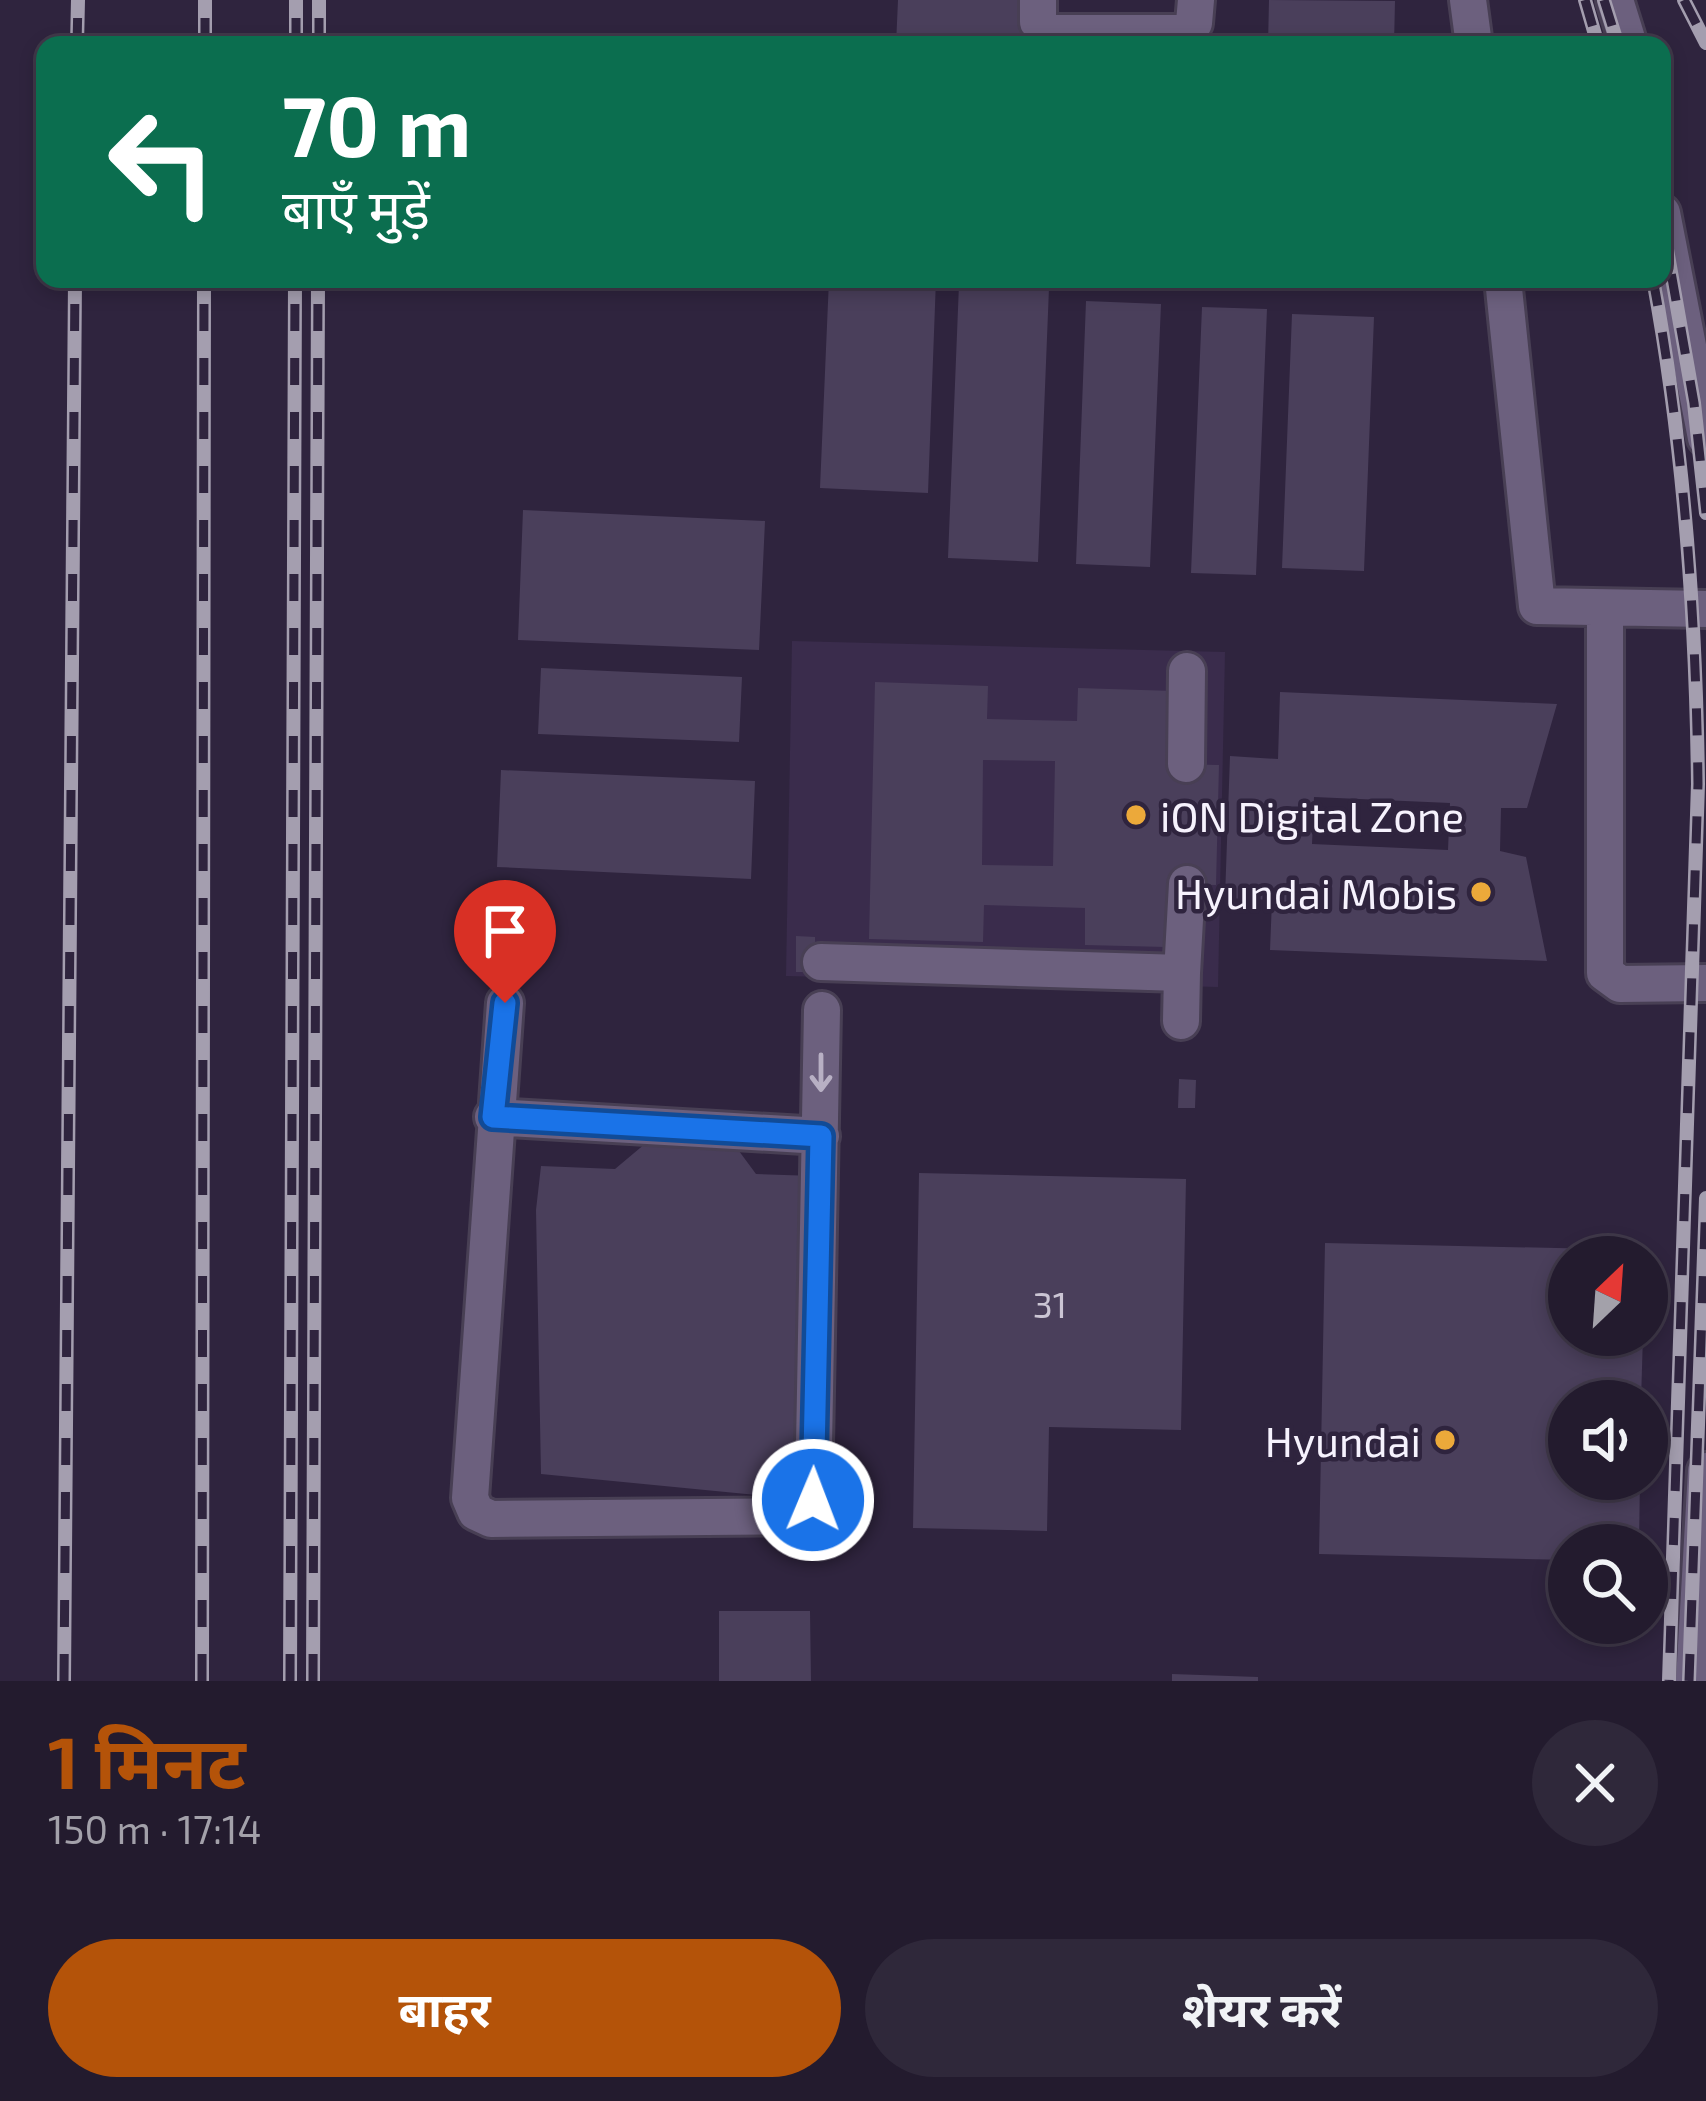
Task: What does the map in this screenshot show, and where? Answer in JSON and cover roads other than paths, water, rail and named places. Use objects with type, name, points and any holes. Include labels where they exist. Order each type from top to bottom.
[{"type":"street","points":[[1038,0],[1038,22],[1048,33],[1186,33],[1194,23],[1196,0]]},
{"type":"street","points":[[1468,0],[1473,36]]},
{"type":"street","points":[[1615,0],[1626,36]]},
{"type":"street","points":[[1671,259],[1706,438]]},
{"type":"street","points":[[1504,288],[1537,606],[1706,609]]},
{"type":"street","points":[[1618,609],[1605,973],[1620,984],[1706,983]]},
{"type":"street","points":[[1186,764],[1187,671]]},
{"type":"street","points":[[1181,1021],[1187,884]]},
{"type":"street","points":[[821,962],[1182,973]]},
{"type":"street","points":[[505,1003],[493,1117],[470,1498],[476,1513],[491,1520],[807,1516],[813,1500],[821,1010]]},
{"type":"street","points":[[493,1117],[821,1136]]},
{"type":"street","points":[[1694,1681],[1706,1471]]},
{"type":"railway","points":[[77,36],[78,0]]},
{"type":"railway","points":[[205,0],[205,36]]},
{"type":"railway","points":[[296,0],[296,36]]},
{"type":"railway","points":[[319,0],[319,36]]},
{"type":"railway","points":[[1585,0],[1595,36]]},
{"type":"railway","points":[[1604,0],[1615,36]]},
{"type":"railway","points":[[1684,0],[1706,43]]},
{"type":"railway","points":[[1671,272],[1694,403],[1706,513]]},
{"type":"railway","points":[[64,1681],[75,288]]},
{"type":"railway","points":[[202,1681],[204,288]]},
{"type":"railway","points":[[290,1681],[295,288]]},
{"type":"railway","points":[[313,1681],[318,288]]},
{"type":"railway","points":[[1654,288],[1686,530],[1698,784],[1669,1681]]},
{"type":"railway","points":[[1689,1681],[1706,1198]]},
{"type":"place","name":"iON Digital Zone","points":[[1136,815]]},
{"type":"place","name":"Hyundai Mobis","points":[[1481,892]]},
{"type":"place","name":"Hyundai","points":[[1445,1440]]}]
